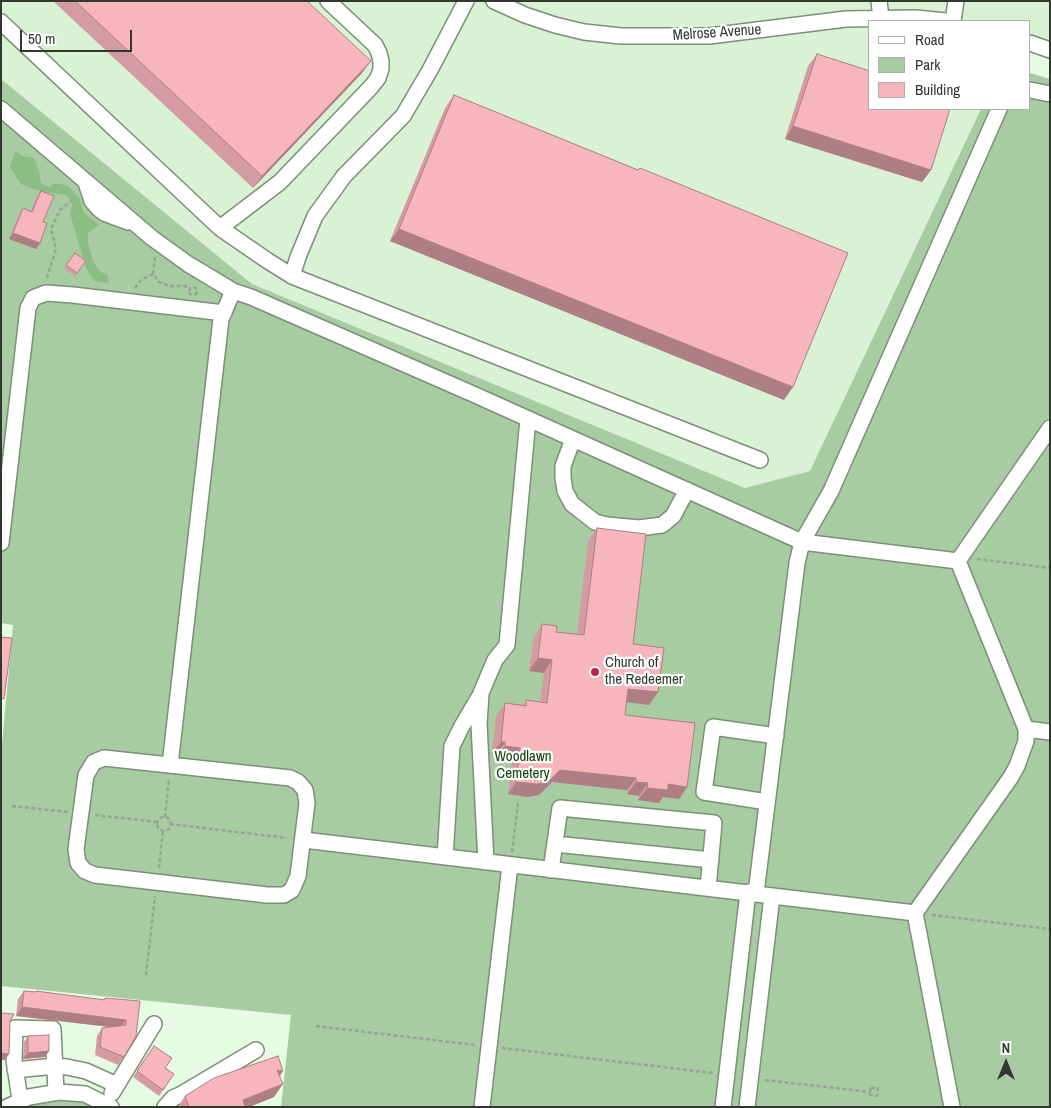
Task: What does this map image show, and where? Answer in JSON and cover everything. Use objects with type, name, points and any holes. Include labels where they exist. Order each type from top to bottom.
[{"type":"street","points":[[220,228],[280,182],[378,78],[381,61],[375,45],[328,1]]},
{"type":"street","points":[[292,276],[314,216],[344,176],[403,116],[430,70],[466,1]]},
{"type":"street","name":"Melrose Avenue","points":[[494,1],[525,15],[555,25],[584,32],[621,36],[709,36],[846,19],[914,18],[935,20]]},
{"type":"street","points":[[880,1],[880,18]]},
{"type":"street","points":[[953,20],[956,1]]},
{"type":"street","points":[[1,22],[220,228],[292,276],[760,460]]},
{"type":"street","points":[[1031,43],[1050,50]]},
{"type":"street","points":[[1031,90],[1050,94]]},
{"type":"street","points":[[1,109],[163,246],[188,264],[233,291],[260,301],[528,419],[802,542],[959,559]]},
{"type":"street","points":[[723,1107],[752,893],[776,736],[797,563],[802,542],[831,491],[999,110]]},
{"type":"street","points":[[170,765],[221,318],[233,291]]},
{"type":"street","points":[[1,543],[28,308],[33,298],[41,294],[73,295],[224,313]]},
{"type":"street","points":[[445,857],[452,746],[482,693],[495,660],[507,645],[528,419]]},
{"type":"street","points":[[959,559],[1050,428]]},
{"type":"street","points":[[573,439],[563,466],[565,490],[572,504],[596,522],[639,528],[662,524],[673,516],[687,490]]},
{"type":"street","points":[[952,1107],[915,913],[1011,777],[1026,742],[1026,730],[959,559]]},
{"type":"street","points":[[482,693],[479,724],[486,862]]},
{"type":"street","points":[[767,802],[704,792],[713,728],[776,736]]},
{"type":"street","points":[[1026,730],[1050,732]]},
{"type":"street","points":[[109,758],[170,765],[294,779],[303,787],[307,799],[304,840],[297,880],[292,890],[284,895],[267,896],[88,873],[78,862],[76,849],[86,775],[94,762],[109,758]]},
{"type":"street","points":[[551,870],[560,808],[714,823],[708,888]]},
{"type":"street","points":[[304,840],[915,913]]},
{"type":"street","points":[[555,844],[711,860]]},
{"type":"street","points":[[482,1107],[510,865]]},
{"type":"street","points":[[746,1107],[772,896]]},
{"type":"street","points":[[56,1092],[53,1029],[15,1028],[14,1104],[40,1094],[56,1092],[85,1094],[108,1105],[117,1085],[154,1024]]},
{"type":"street","points":[[165,1107],[173,1098],[180,1096],[256,1050]]},
{"type":"street","points":[[15,1070],[55,1066],[86,1070],[117,1085]]},
{"type":"path","points":[[41,294],[56,249],[51,229],[60,210],[71,201]]},
{"type":"path","points":[[163,246],[154,259],[153,274],[157,281],[162,285],[182,285],[189,289]]},
{"type":"path","points":[[131,302],[133,291],[138,283],[153,274]]},
{"type":"path","points":[[959,559],[1050,568]]},
{"type":"path","points":[[165,817],[170,765]]},
{"type":"path","points":[[510,865],[518,803]]},
{"type":"path","points":[[163,830],[169,828],[170,824],[169,819],[165,817]]},
{"type":"path","points":[[163,830],[159,828],[158,822],[161,818],[165,817]]},
{"type":"path","points":[[170,824],[304,840]]},
{"type":"path","points":[[146,975],[163,830]]},
{"type":"path","points":[[915,913],[1050,929]]},
{"type":"path","points":[[316,1026],[727,1075]]},
{"type":"path","points":[[750,1078],[871,1092]]},
{"type":"shaded area","points":[[1,1],[1050,1],[1050,52],[1031,43],[1031,20],[868,20],[868,110],[981,110],[810,471],[745,488],[252,284],[1,79]]},
{"type":"shaded area","points":[[15,151],[22,156],[34,158],[43,185],[50,187],[54,184],[61,184],[69,187],[80,199],[84,213],[99,225],[88,233],[88,242],[93,261],[100,272],[107,274],[109,283],[95,281],[87,270],[70,214],[73,201],[65,195],[39,191],[21,184],[10,167]]},
{"type":"green space","name":"Woodlawn Cemetery","points":[[1031,73],[1050,79],[1050,1107],[281,1107],[291,1015],[1,986],[1,755],[13,625],[1,623],[1,79],[252,284],[745,488],[810,471],[981,110],[1031,110]]},
{"type":"green space","points":[[61,1099],[77,1100],[96,1107],[21,1107]]},
{"type":"building","points":[[75,1],[307,1],[371,61],[262,176]]},
{"type":"building","points":[[817,54],[868,70],[868,110],[950,110],[931,170],[793,126]]},
{"type":"building","points":[[454,95],[848,253],[793,387],[399,229]]},
{"type":"building","points":[[41,191],[54,196],[43,222],[47,223],[40,243],[13,233],[23,208],[32,212]]},
{"type":"building","points":[[75,253],[86,261],[77,273],[66,265]]},
{"type":"building","name":"Church of the Redeemer","points":[[597,528],[646,534],[633,644],[664,648],[658,692],[628,689],[625,715],[695,723],[687,787],[668,784],[668,790],[647,788],[648,783],[636,782],[636,778],[560,770],[548,782],[537,784],[516,782],[520,748],[505,746],[505,742],[501,742],[505,703],[526,706],[526,700],[547,703],[552,660],[538,658],[542,624],[557,626],[556,632],[584,635]]},
{"type":"building","points":[[1,637],[12,638],[4,699],[1,698]]},
{"type":"building","points":[[24,991],[105,1000],[105,998],[140,1001],[136,1036],[124,1057],[100,1047],[102,1028],[126,1025],[126,1020],[22,1007]]},
{"type":"building","points":[[1,1013],[14,1014],[10,1021],[9,1054],[1,1053]]},
{"type":"building","points":[[49,1035],[49,1051],[28,1053],[28,1036]]},
{"type":"building","points":[[154,1046],[172,1058],[165,1068],[174,1074],[163,1090],[137,1071]]},
{"type":"building","points":[[278,1056],[283,1071],[277,1070],[283,1084],[243,1100],[245,1107],[189,1107],[185,1096],[214,1078]]},
{"type":"place","name":"Church of the Redeemer","points":[[595,672]]}]
